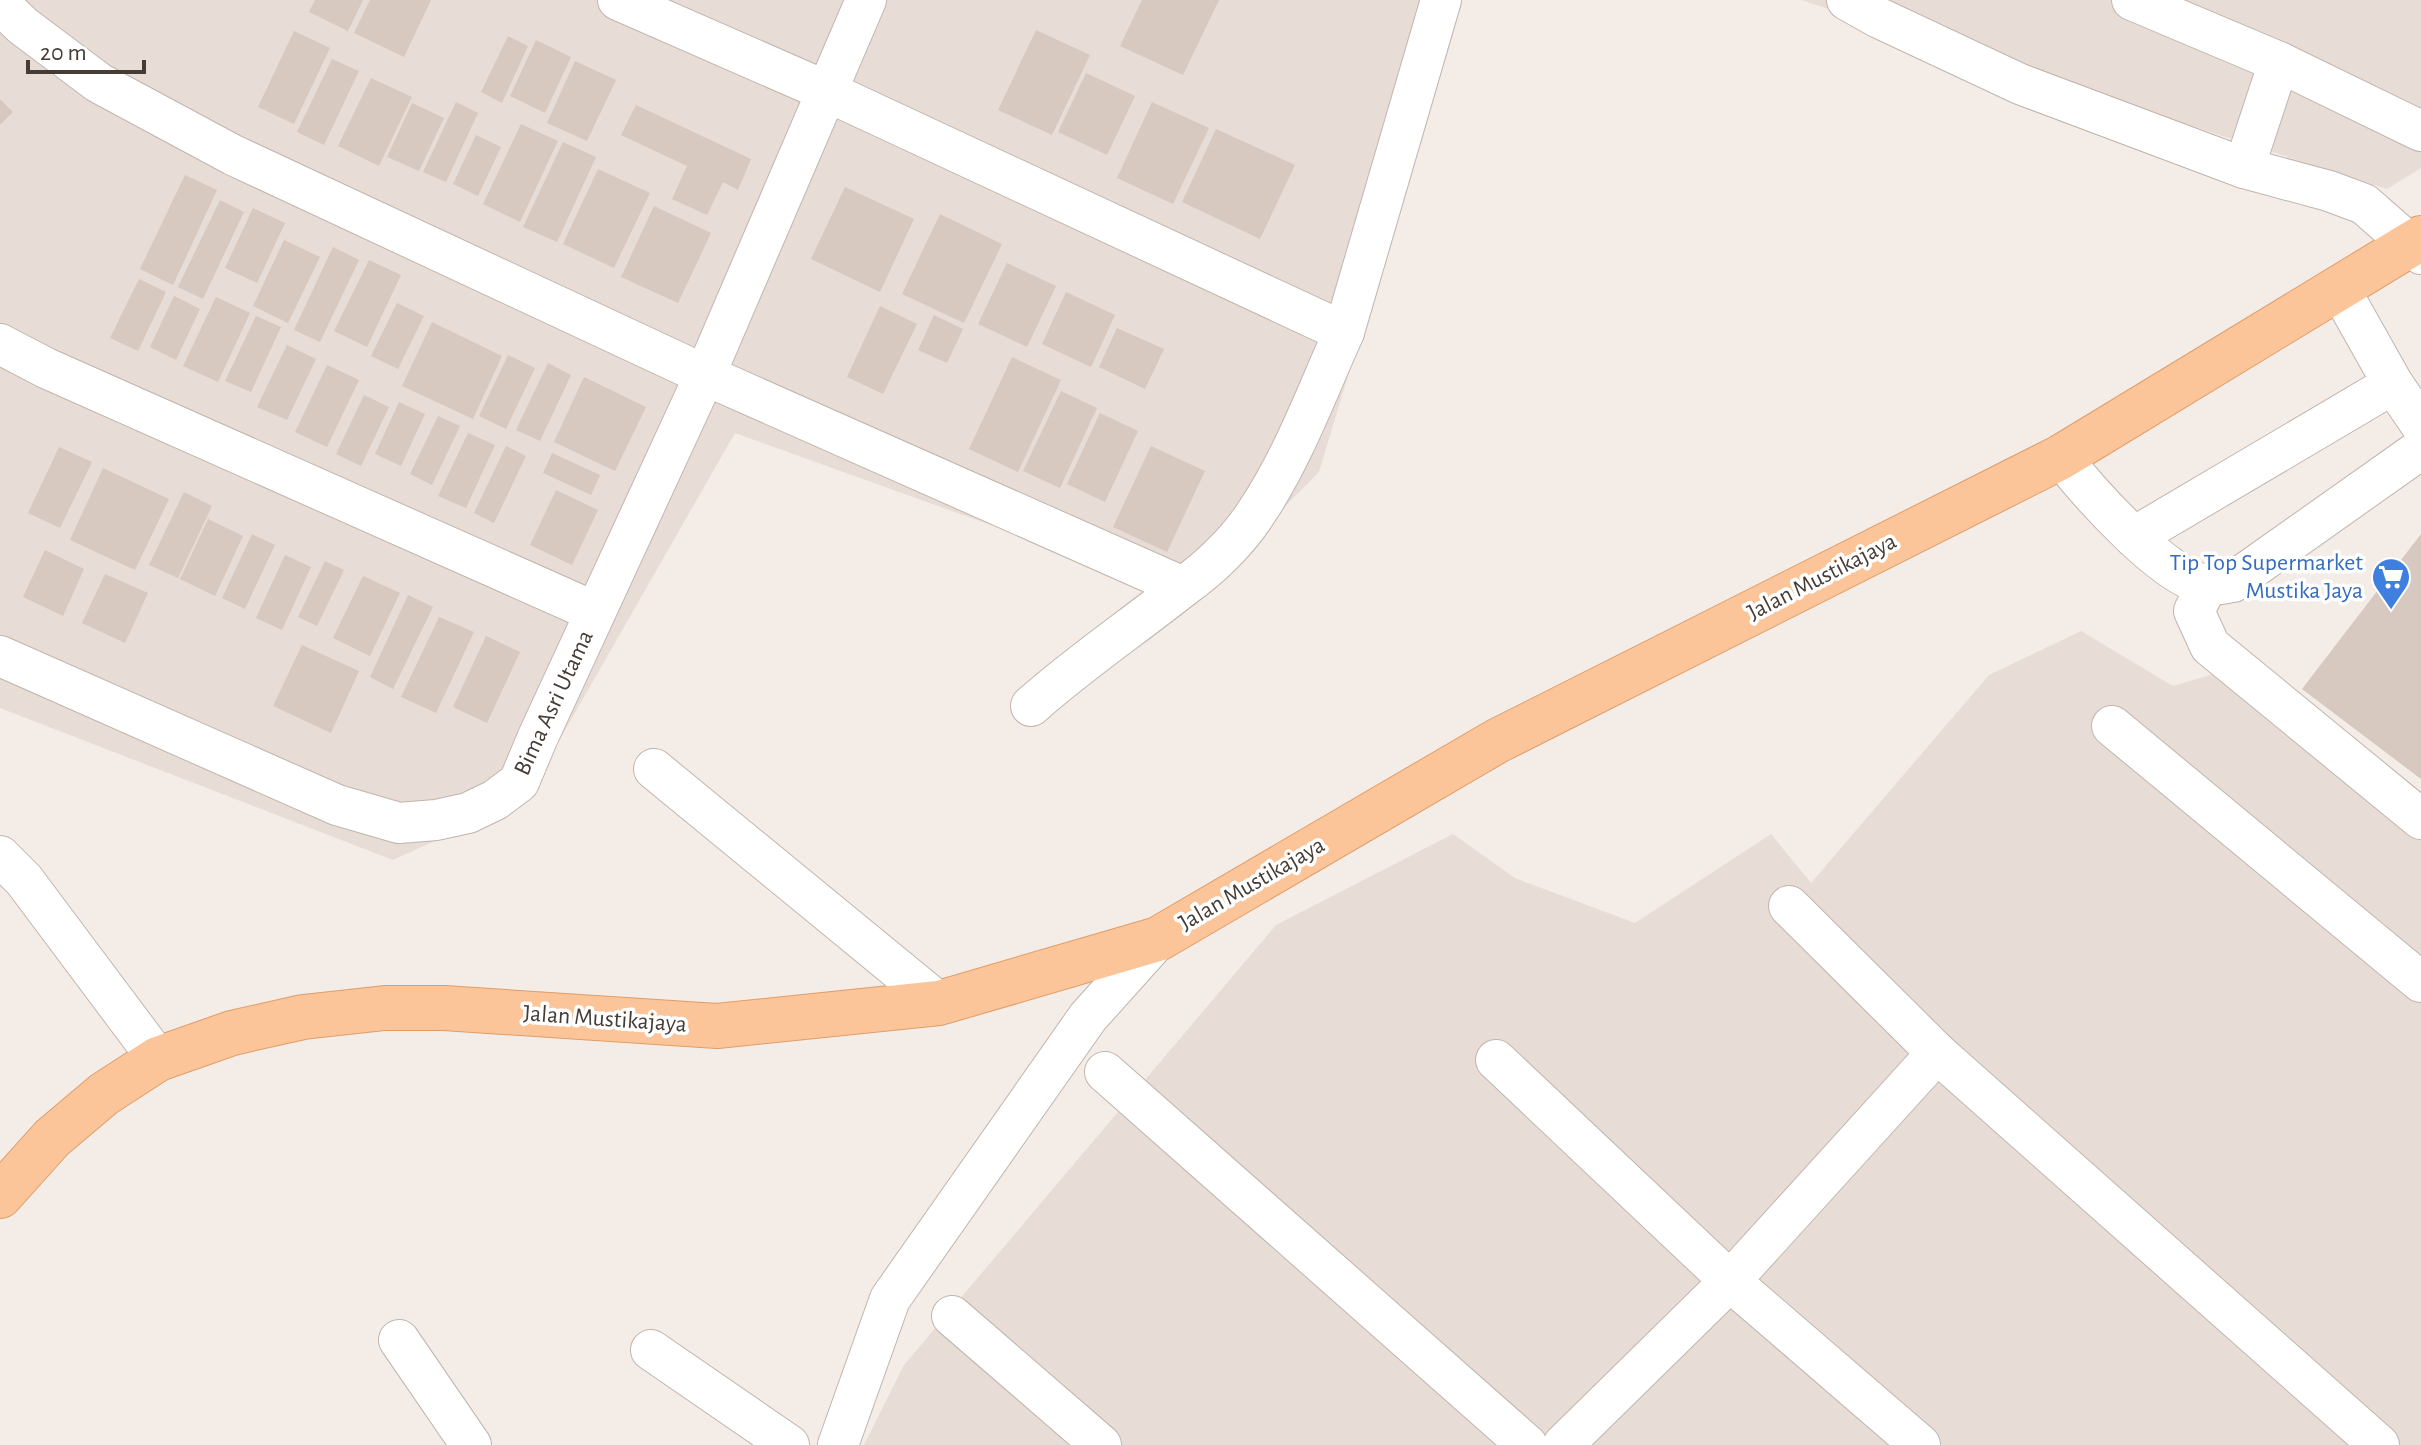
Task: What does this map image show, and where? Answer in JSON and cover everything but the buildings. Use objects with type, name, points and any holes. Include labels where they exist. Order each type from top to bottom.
[{"type":"main road","name":"Jalan Mustikajaya","points":[[0,1196],[52,1138],[104,1094],[158,1059],[232,1033],[303,1017],[385,1008],[444,1008],[717,1026],[939,1003],[1158,939],[1497,741],[2061,457],[2339,288],[2417,245]]},
{"type":"street","points":[[618,0],[826,91],[1344,332]]},
{"type":"street","name":"Bima Asri Utama","points":[[0,656],[337,805],[399,823],[468,813],[495,800],[519,782],[705,375],[866,0]]},
{"type":"street","points":[[1031,706],[1071,671],[1208,569],[1255,515],[1284,464],[1344,332],[1441,0]]},
{"type":"street","points":[[1847,0],[2020,84],[2244,168],[2364,204],[2417,245]]},
{"type":"street","points":[[2132,0],[2279,62],[2421,131]]},
{"type":"street","points":[[0,4],[23,26],[99,83],[233,155],[705,375],[1183,587]]},
{"type":"street","points":[[2244,168],[2279,62]]},
{"type":"street","points":[[2339,288],[2393,384],[2421,425]]},
{"type":"street","points":[[0,344],[46,368],[595,612]]},
{"type":"street","points":[[2134,537],[2393,384]]},
{"type":"street","points":[[2061,457],[2134,537],[2184,576],[2207,585],[2233,582],[2421,449]]},
{"type":"street","points":[[2207,585],[2194,611],[2210,646],[2421,819]]},
{"type":"street","points":[[2112,726],[2421,982]]},
{"type":"street","points":[[654,769],[939,1003]]},
{"type":"street","points":[[0,856],[24,880],[158,1059]]},
{"type":"street","points":[[1789,906],[1937,1053],[2379,1445]]},
{"type":"street","points":[[838,1445],[890,1299],[1088,1017],[1158,939]]},
{"type":"street","points":[[1563,1445],[1730,1281],[1937,1053]]},
{"type":"street","points":[[1496,1060],[1730,1281],[1920,1445]]},
{"type":"street","points":[[1105,1072],[1527,1445]]},
{"type":"street","points":[[952,1316],[1101,1445]]},
{"type":"street","points":[[399,1340],[471,1445]]},
{"type":"street","points":[[651,1350],[789,1445]]},
{"type":"shaded area","points":[[0,0],[1461,0],[1319,472],[1194,598],[735,433],[525,800],[393,860],[0,708]]},
{"type":"shaded area","points":[[1801,0],[2421,0],[2421,168],[2387,189]]},
{"type":"shaded area","points":[[2081,631],[2173,686],[2213,674],[2421,825],[2421,1445],[864,1445],[904,1365],[1276,925],[1453,834],[1515,878],[1635,923],[1771,834],[1811,883],[1989,675]]},
{"type":"place","name":"Tip Top Supermarket Mustika Jaya","points":[[2391,611]]}]
